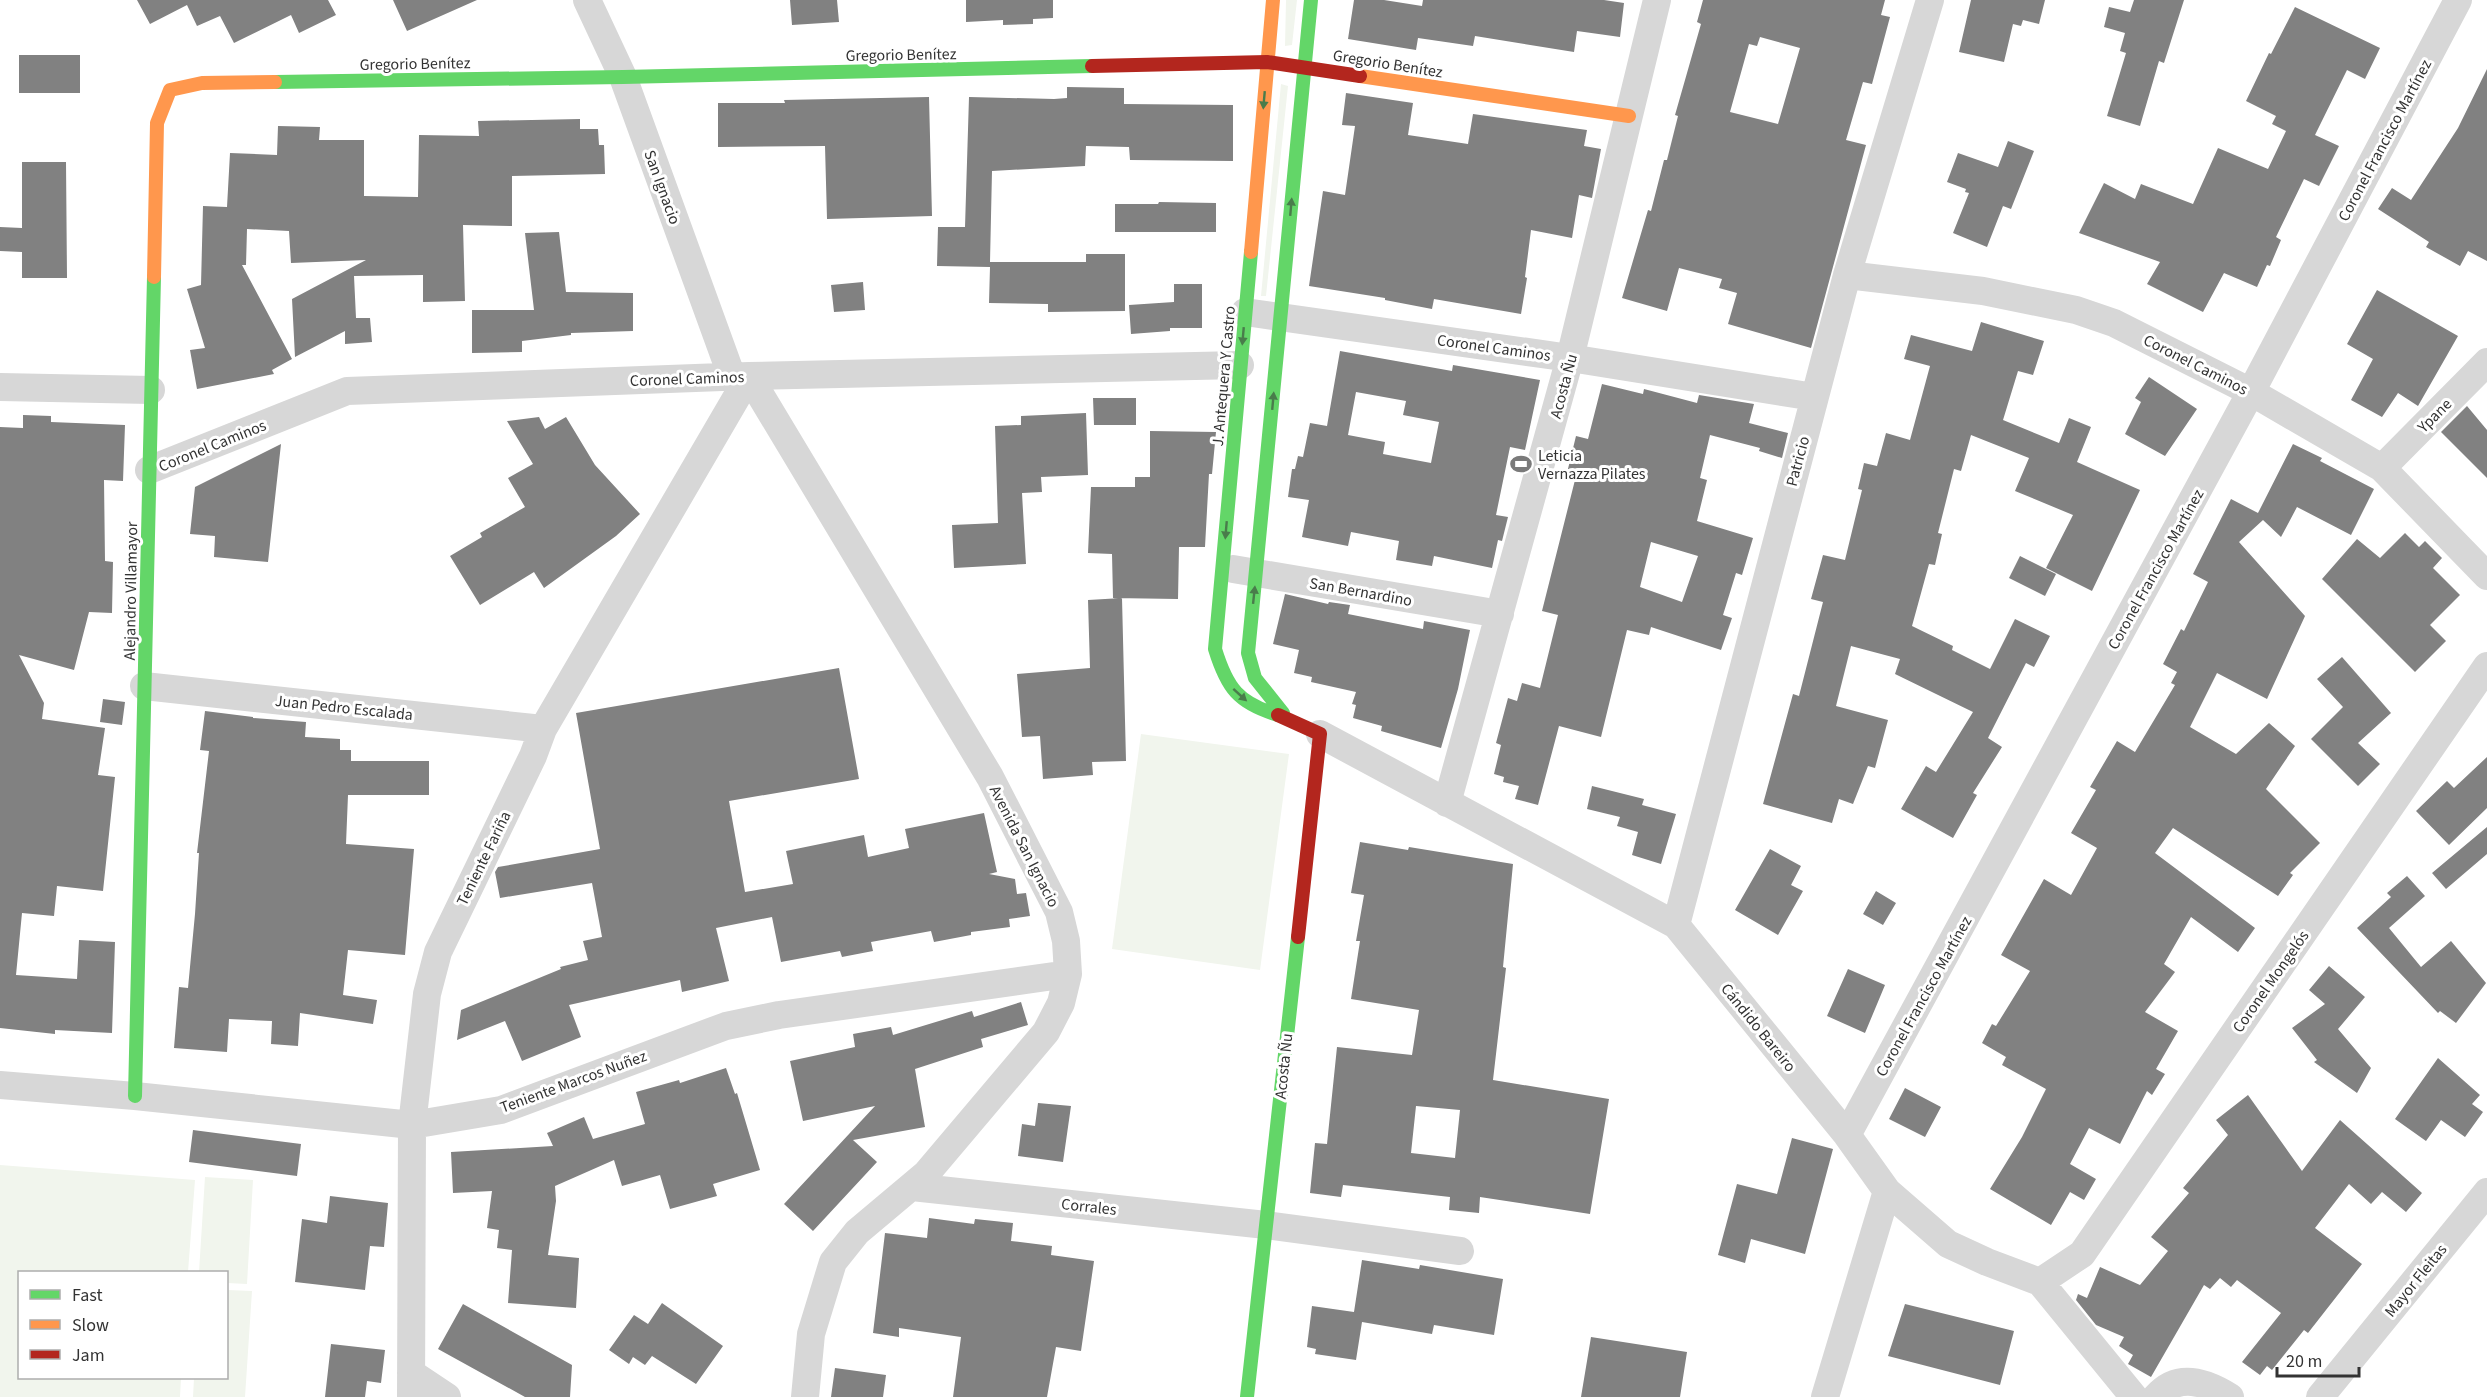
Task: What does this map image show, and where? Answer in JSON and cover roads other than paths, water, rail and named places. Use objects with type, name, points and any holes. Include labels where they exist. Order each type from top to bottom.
[{"type":"street","name":"San Ignacio","points":[[587,0],[622,77],[740,376]]},
{"type":"street","name":"J. Antequera Y Castro","points":[[1273,0],[1215,649],[1222,672],[1233,690],[1255,708],[1287,718],[1320,734]]},
{"type":"street","name":"J. Antequera Y Castro","points":[[1287,718],[1255,679],[1249,666],[1248,653],[1311,0]]},
{"type":"street","name":"Acosta Ñu","points":[[1447,803],[1570,358],[1657,0]]},
{"type":"street","name":"Patricio","points":[[1676,925],[1847,275],[1930,0]]},
{"type":"street","name":"Coronel Francisco Martínez","points":[[1847,1135],[2251,392],[2458,0]]},
{"type":"street","name":"Gregorio Benítez","points":[[170,90],[202,82],[622,77],[1267,62],[1629,116]]},
{"type":"street","name":"Alejandro Villamayor","points":[[135,1096],[157,123],[170,90]]},
{"type":"street","name":"Coronel Caminos","points":[[1847,275],[1983,291],[2076,310],[2114,323],[2251,392],[2382,468],[2487,576]]},
{"type":"street","name":"Coronel Caminos","points":[[1245,312],[1570,358],[1814,397]]},
{"type":"street","name":"Ypane","points":[[2382,468],[2487,362]]},
{"type":"street","name":"Coronel Caminos","points":[[149,470],[347,391],[740,376],[1240,365]]},
{"type":"street","name":"Teniente Fariña","points":[[411,1385],[412,1125],[427,994],[438,952],[533,756],[543,729],[740,376]]},
{"type":"street","name":"Avenida San Ignacio","points":[[740,376],[990,777],[1059,912],[1066,941],[1068,974],[1061,1003],[1046,1032],[926,1174],[856,1232],[832,1262],[811,1334],[805,1397]]},
{"type":"street","points":[[0,387],[151,390]]},
{"type":"street","name":"San Bernardino","points":[[1222,568],[1500,614]]},
{"type":"street","name":"Coronel Mongelós","points":[[2040,1282],[2082,1254],[2487,666]]},
{"type":"street","name":"Juan Pedro Escalada","points":[[144,686],[543,729]]},
{"type":"street","name":"Acosta Ñu","points":[[1247,1397],[1320,734]]},
{"type":"street","name":"Cándido Bareiro","points":[[1320,734],[1676,925],[1847,1135],[1887,1191],[1948,1244],[2040,1282]]},
{"type":"street","name":"Teniente Marcos Nuñez","points":[[0,1085],[135,1096],[412,1125],[501,1110],[726,1026],[779,1015],[1068,974]]},
{"type":"street","name":"Corrales","points":[[912,1187],[1266,1225],[1460,1251]]},
{"type":"street","points":[[1825,1397],[1887,1191]]},
{"type":"street","name":"Mayor Fleitas","points":[[2320,1397],[2487,1192]]},
{"type":"street","points":[[2040,1282],[2134,1397]]},
{"type":"street","points":[[2156,1397],[2166,1387],[2175,1383],[2201,1382],[2230,1397]]},
{"type":"street","points":[[411,1385],[447,1397]]},
{"type":"place","name":"Leticia Vernazza Pilates","points":[[1521,464]]}]
